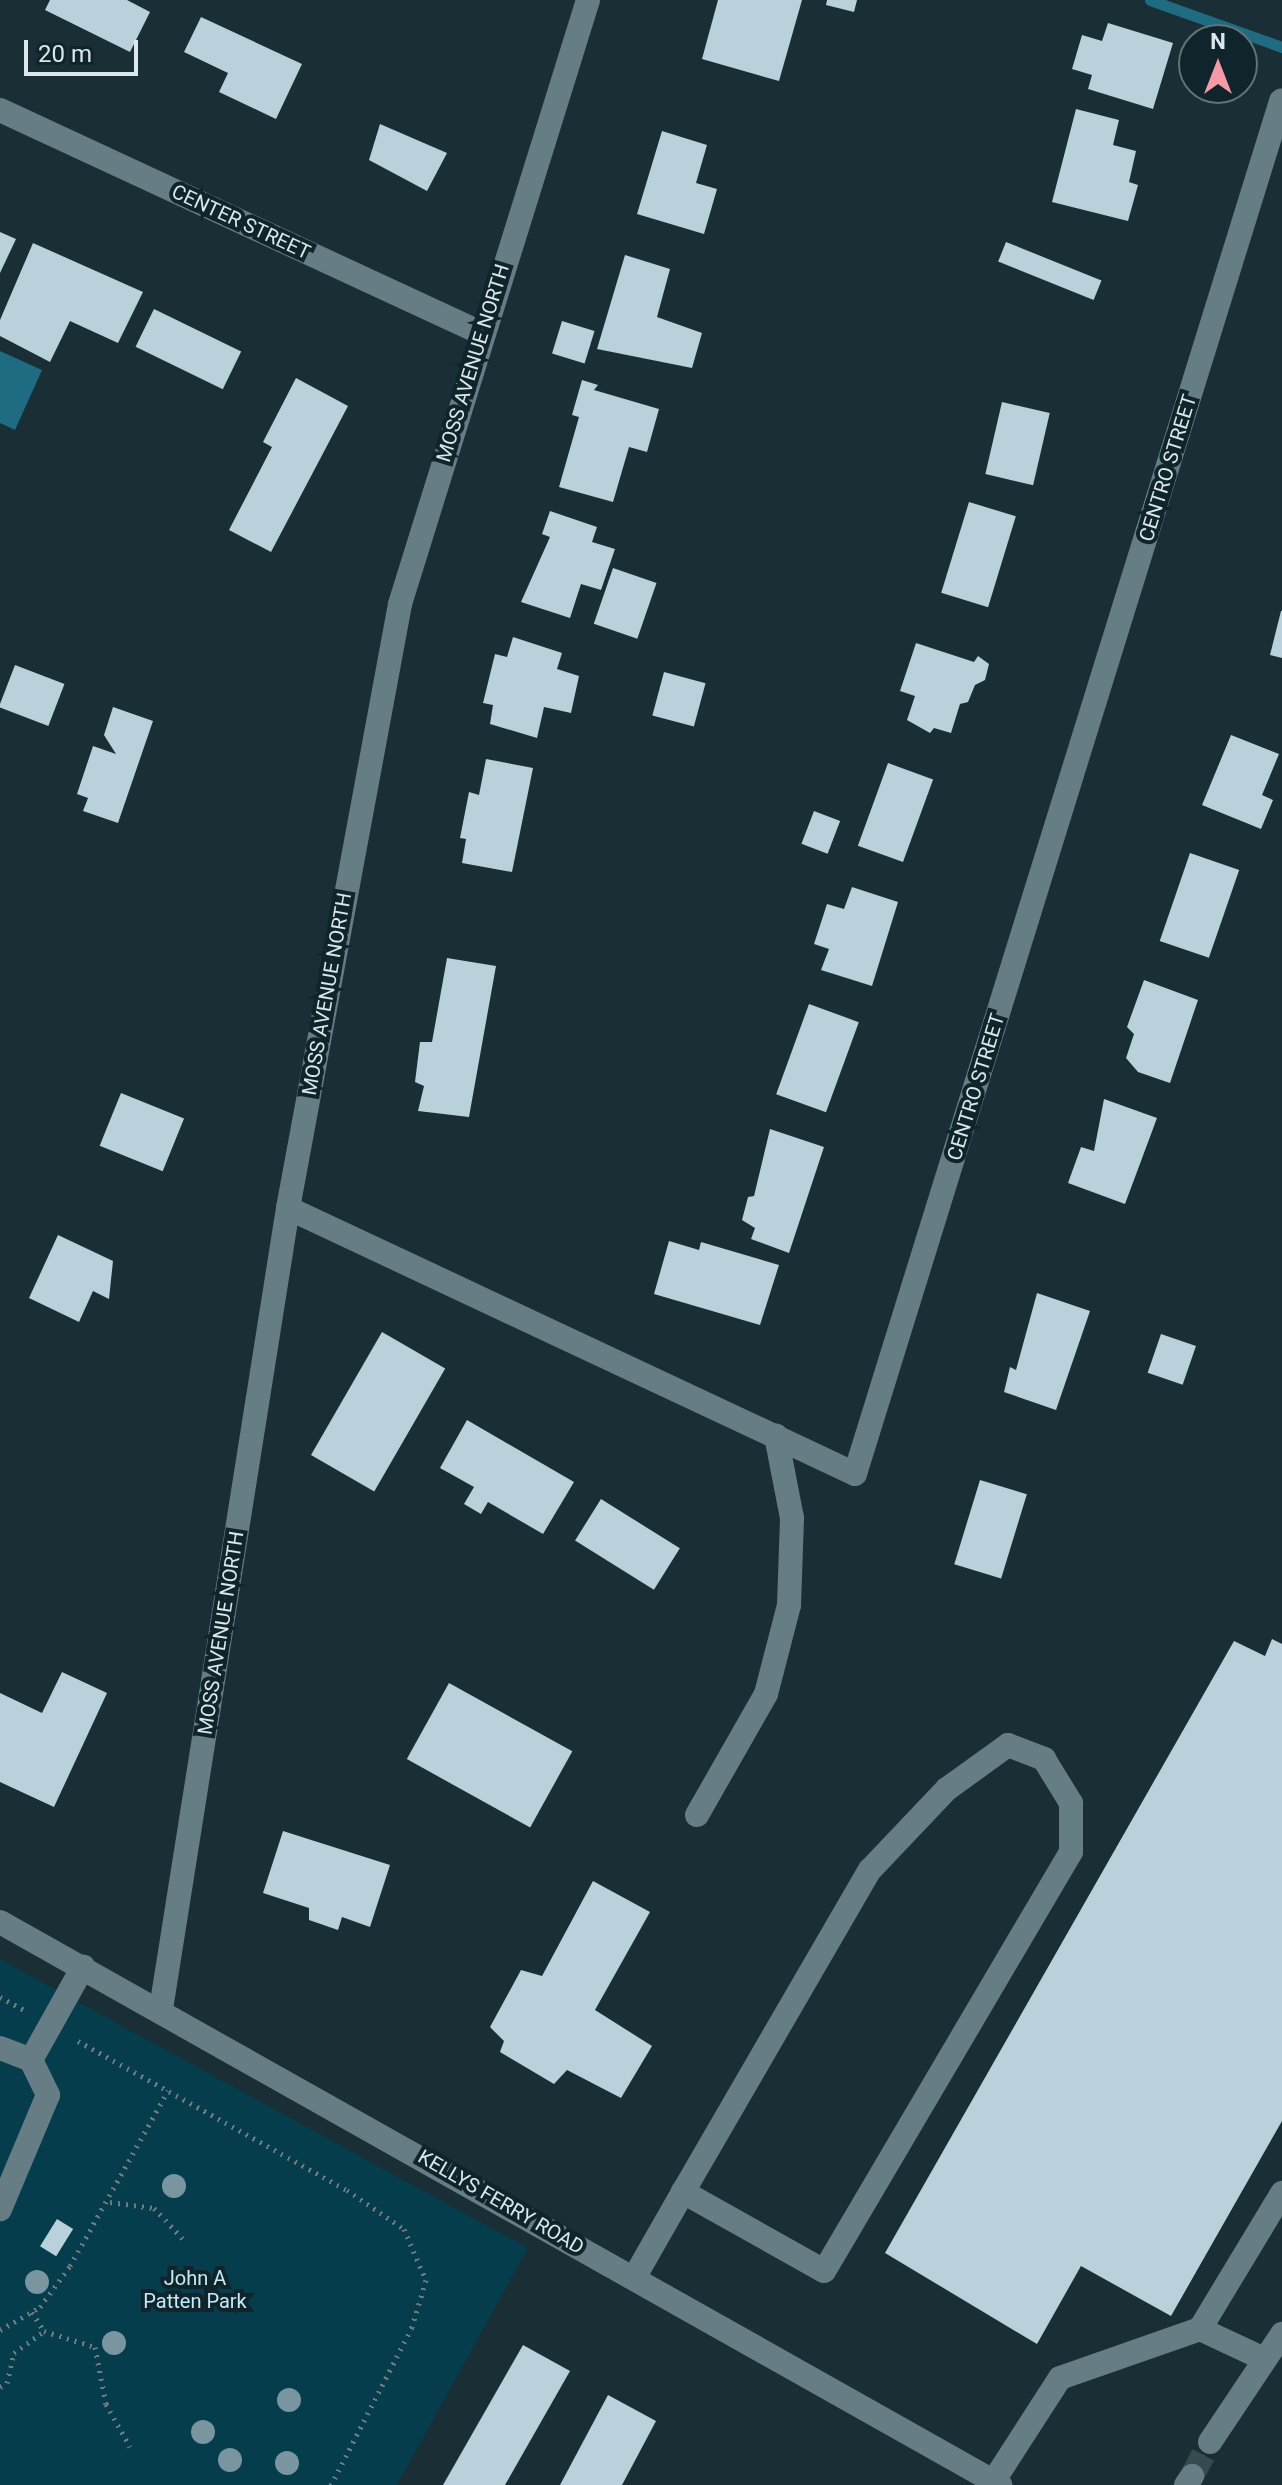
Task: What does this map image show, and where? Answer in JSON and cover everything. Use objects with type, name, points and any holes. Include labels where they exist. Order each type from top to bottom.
[{"type":"street","name":"MOSS AVENUE NORTH","points":[[161,2009],[288,1208],[400,604],[481,333],[588,0]]},
{"type":"street","name":"CENTRO STREET","points":[[288,1208],[855,1474],[1281,101]]},
{"type":"street","name":"CENTER STREET","points":[[0,110],[481,333]]},
{"type":"street","points":[[697,1815],[766,1694],[789,1605],[792,1518],[776,1436]]},
{"type":"street","points":[[634,2278],[683,2192],[870,1870],[947,1789],[1008,1745],[1044,1759],[1071,1803],[1071,1852],[824,2271],[683,2192]]},
{"type":"street","name":"KELLYS FERRY ROAD","points":[[0,1922],[161,2009],[995,2484]]},
{"type":"street","points":[[31,2060],[53,2027],[83,1967]]},
{"type":"street","points":[[0,2048],[31,2060],[48,2095],[45,2110],[0,2209]]},
{"type":"street","points":[[995,2484],[1060,2378],[1200,2329],[1282,2193]]},
{"type":"street","points":[[1200,2329],[1264,2359]]},
{"type":"street","points":[[1210,2442],[1282,2334]]},
{"type":"path","points":[[0,1997],[347,2190],[404,2229],[426,2280],[412,2327],[331,2485]]},
{"type":"path","points":[[0,2330],[32,2312],[70,2266],[110,2202],[168,2091]]},
{"type":"path","points":[[110,2202],[154,2208],[184,2240]]},
{"type":"path","points":[[32,2312],[44,2331],[95,2347],[106,2404],[130,2447]]},
{"type":"path","points":[[0,2387],[7,2383],[14,2353],[44,2331]]},
{"type":"green space","name":"John A Patten Park","points":[[0,1959],[528,2248],[397,2485],[0,2485]]},
{"type":"shaded area","points":[[0,351],[42,370],[15,430],[0,423]]},
{"type":"building","points":[[50,0],[127,0],[150,12],[130,52],[45,10]]},
{"type":"building","points":[[718,0],[802,0],[779,81],[702,59]]},
{"type":"building","points":[[827,0],[857,0],[854,12],[826,5]]},
{"type":"building","points":[[201,17],[302,64],[276,119],[219,92],[228,73],[184,52]]},
{"type":"building","points":[[1108,23],[1173,43],[1153,109],[1088,89],[1092,75],[1072,69],[1082,35],[1102,41]]},
{"type":"building","points":[[1076,109],[1119,120],[1113,145],[1136,151],[1129,182],[1138,185],[1128,221],[1052,202]]},
{"type":"building","points":[[380,124],[447,153],[427,191],[369,160]]},
{"type":"building","points":[[662,131],[707,145],[696,183],[717,189],[704,234],[637,214]]},
{"type":"building","points":[[0,232],[16,239],[0,273]]},
{"type":"building","points":[[1006,242],[1101,281],[1094,300],[998,261]]},
{"type":"building","points":[[33,243],[143,292],[118,343],[70,321],[50,362],[0,336],[0,320]]},
{"type":"building","points":[[625,255],[670,269],[657,317],[702,333],[692,368],[597,349]]},
{"type":"building","points":[[154,309],[241,352],[223,389],[136,347]]},
{"type":"building","points":[[562,321],[595,331],[585,363],[552,354]]},
{"type":"building","points":[[296,378],[348,406],[271,552],[229,530],[272,447],[263,442]]},
{"type":"building","points":[[582,380],[598,385],[594,390],[659,409],[647,452],[629,447],[613,502],[559,487],[579,417],[572,415]]},
{"type":"building","points":[[1002,402],[1050,413],[1033,485],[985,474]]},
{"type":"building","points":[[969,502],[1016,516],[988,607],[941,593]]},
{"type":"building","points":[[550,511],[597,527],[592,542],[615,549],[601,590],[581,584],[570,618],[521,602],[550,537],[542,534]]},
{"type":"building","points":[[613,568],[656,583],[637,639],[594,624]]},
{"type":"building","points":[[1282,611],[1282,658],[1270,655]]},
{"type":"building","points":[[513,637],[562,653],[557,669],[579,676],[571,713],[544,707],[537,738],[490,724],[493,705],[483,703],[495,654],[507,657]]},
{"type":"building","points":[[916,643],[974,662],[978,656],[989,664],[985,680],[975,685],[968,702],[960,704],[951,733],[934,728],[930,733],[907,720],[915,696],[900,691]]},
{"type":"building","points":[[15,665],[64,684],[48,726],[0,707]]},
{"type":"building","points":[[664,672],[706,683],[694,727],[652,715]]},
{"type":"building","points":[[113,707],[153,721],[118,823],[83,811],[88,798],[77,794],[93,746],[116,754],[104,735]]},
{"type":"building","points":[[1231,735],[1279,754],[1262,795],[1273,800],[1261,829],[1202,805]]},
{"type":"building","points":[[486,759],[533,768],[512,872],[462,863],[466,839],[460,838],[469,792],[479,795]]},
{"type":"building","points":[[888,763],[933,779],[903,862],[858,846]]},
{"type":"building","points":[[814,811],[840,821],[828,854],[801,844]]},
{"type":"building","points":[[1190,853],[1239,870],[1209,958],[1160,941]]},
{"type":"building","points":[[852,887],[898,902],[872,986],[821,970],[829,949],[814,944],[827,904],[844,909]]},
{"type":"building","points":[[447,958],[496,966],[469,1117],[418,1111],[424,1086],[415,1082],[420,1042],[432,1042]]},
{"type":"building","points":[[1144,980],[1198,1000],[1170,1083],[1138,1072],[1126,1058],[1134,1034],[1127,1027]]},
{"type":"building","points":[[809,1004],[859,1022],[826,1112],[776,1094]]},
{"type":"building","points":[[121,1093],[184,1118],[163,1171],[100,1146]]},
{"type":"building","points":[[1104,1099],[1157,1118],[1125,1204],[1068,1183],[1081,1147],[1094,1151]]},
{"type":"building","points":[[770,1129],[824,1147],[789,1253],[751,1239],[755,1228],[742,1220],[748,1197],[754,1196]]},
{"type":"building","points":[[58,1235],[113,1261],[109,1299],[93,1291],[79,1322],[29,1298]]},
{"type":"building","points":[[669,1241],[699,1250],[701,1242],[779,1265],[760,1325],[654,1294]]},
{"type":"building","points":[[1037,1293],[1090,1311],[1056,1410],[1004,1392],[1010,1367],[1016,1370]]},
{"type":"building","points":[[382,1332],[445,1368],[374,1491],[311,1455]]},
{"type":"building","points":[[1161,1334],[1196,1346],[1183,1385],[1148,1373]]},
{"type":"building","points":[[467,1420],[574,1482],[543,1534],[488,1502],[481,1514],[464,1504],[474,1487],[440,1468]]},
{"type":"building","points":[[980,1480],[1027,1494],[1001,1578],[954,1564]]},
{"type":"building","points":[[601,1499],[680,1548],[654,1590],[575,1541]]},
{"type":"building","points":[[1272,1639],[1282,1644],[1282,2121],[1171,2316],[1081,2266],[1037,2344],[885,2253],[1234,1641],[1265,1656]]},
{"type":"building","points":[[62,1672],[107,1693],[54,1807],[0,1782],[0,1693],[42,1713]]},
{"type":"building","points":[[449,1683],[572,1751],[530,1827],[407,1759]]},
{"type":"building","points":[[283,1831],[390,1865],[370,1927],[342,1917],[338,1930],[309,1920],[309,1908],[263,1893]]},
{"type":"building","points":[[593,1881],[650,1912],[595,2010],[652,2046],[621,2098],[567,2070],[554,2084],[500,2052],[504,2041],[490,2027],[521,1970],[542,1976]]},
{"type":"building","points":[[57,2219],[73,2229],[56,2256],[40,2246]]},
{"type":"building","points":[[523,2345],[570,2371],[505,2485],[443,2485]]},
{"type":"building","points":[[608,2395],[656,2421],[622,2485],[560,2485]]},
{"type":"waterway","points":[[1150,0],[1282,47]]},
{"type":"tunnel","points":[[1192,2476],[1210,2442]]}]
